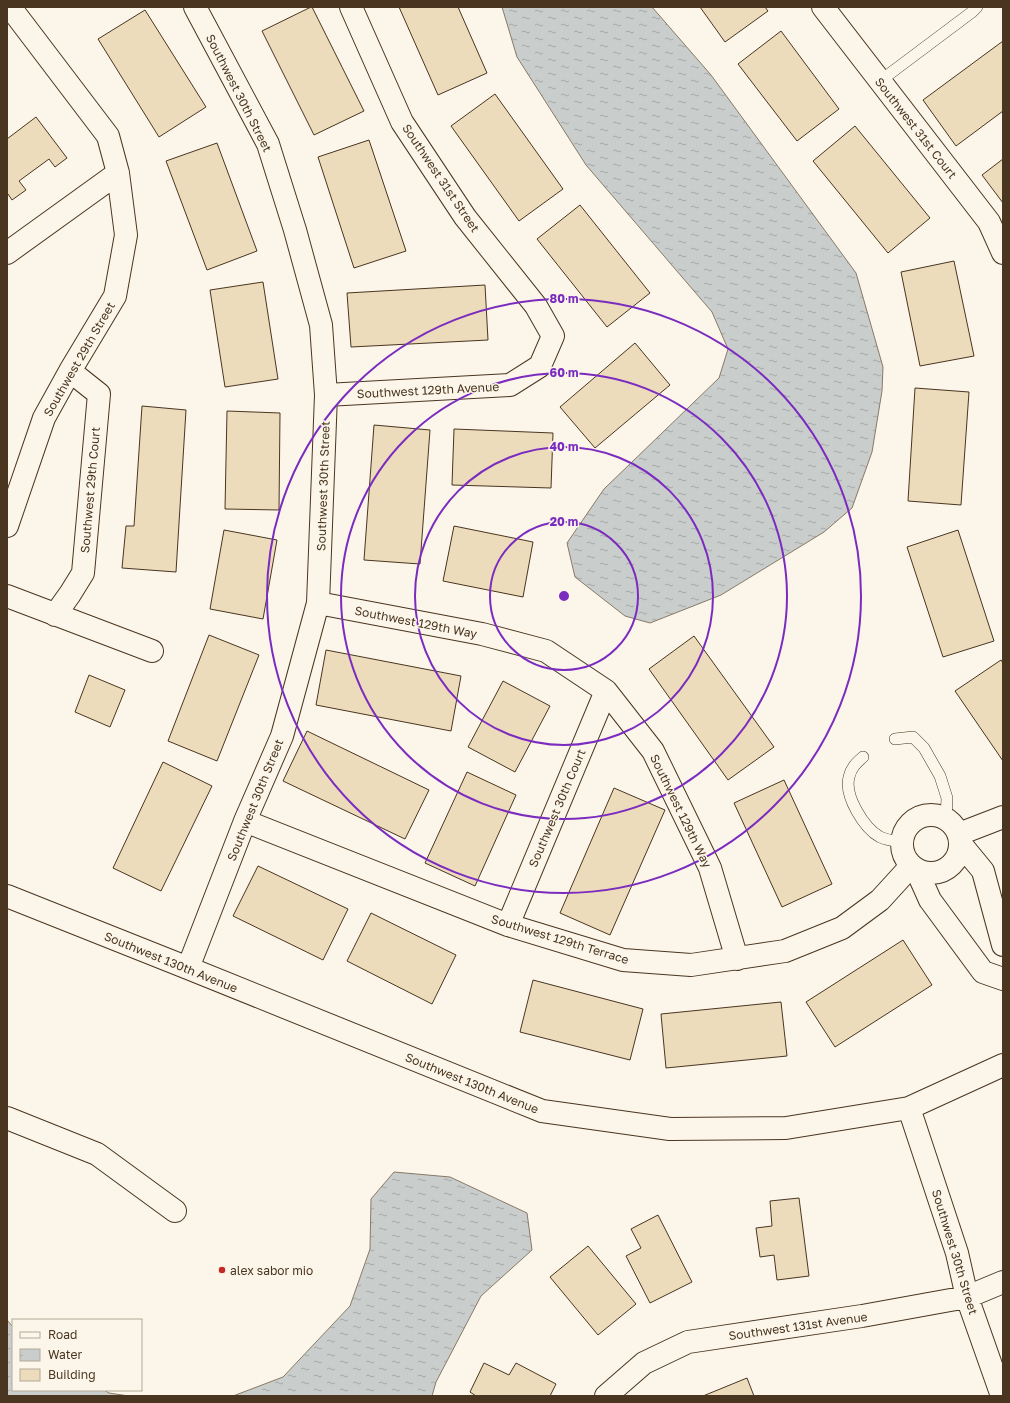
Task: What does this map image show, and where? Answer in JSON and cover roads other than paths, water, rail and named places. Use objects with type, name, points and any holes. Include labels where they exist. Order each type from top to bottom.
[{"type":"street","name":"Southwest 29th Street","points":[[7,526],[44,418],[70,370],[116,296],[126,235],[118,174],[108,136],[10,7]]},
{"type":"street","name":"Southwest 30th Street","points":[[188,968],[246,821],[282,736],[318,603],[326,395],[321,325],[295,230],[268,144],[195,7]]},
{"type":"street","name":"Southwest 31st Street","points":[[351,7],[402,122],[465,217],[536,306],[553,336]]},
{"type":"street","name":"Southwest 31st Court","points":[[825,8],[989,222],[1003,253]]},
{"type":"street","points":[[7,253],[118,174]]},
{"type":"street","name":"Southwest 129th Avenue","points":[[326,395],[510,385],[540,366],[553,336]]},
{"type":"street","name":"Southwest 29th Court","points":[[55,615],[83,573],[99,394],[70,370]]},
{"type":"street","points":[[7,596],[152,651]]},
{"type":"street","name":"Southwest 129th Way","points":[[318,603],[482,634],[546,651],[606,691],[653,751],[660,765],[710,868],[737,959]]},
{"type":"street","name":"Southwest 30th Court","points":[[508,925],[606,691]]},
{"type":"street","points":[[1003,945],[983,871],[955,832],[937,816],[927,815],[918,818],[910,824],[904,832],[902,842],[904,855],[914,868],[930,900],[983,972],[1003,979]]},
{"type":"street","points":[[955,832],[1003,817]]},
{"type":"street","name":"Southwest 129th Terrace","points":[[246,821],[508,925],[624,960],[691,965],[785,951],[842,928],[880,900],[914,868]]},
{"type":"street","points":[[914,868],[927,874],[937,873],[947,869],[954,863],[959,854],[955,832]]},
{"type":"street","name":"Southwest 130th Avenue","points":[[7,896],[542,1111],[670,1129],[786,1128],[909,1108],[1003,1065]]},
{"type":"street","name":"Southwest 30th Street","points":[[909,1108],[957,1254],[967,1297],[1002,1396]]},
{"type":"street","points":[[7,1118],[97,1154],[175,1211]]},
{"type":"street","name":"Southwest 131st Avenue","points":[[606,1396],[644,1364],[688,1342],[862,1316],[967,1297],[1003,1282]]},
{"type":"lane","points":[[880,81],[977,7]]},
{"type":"lane","points":[[895,740],[912,737],[924,748],[940,776],[955,832]]},
{"type":"lane","points":[[863,757],[853,766],[848,778],[848,790],[859,816],[869,829],[882,838],[902,842]]},
{"type":"water","points":[[502,7],[652,7],[711,75],[856,273],[883,367],[882,391],[872,452],[852,508],[824,532],[721,595],[650,623],[625,616],[575,577],[567,543],[604,489],[719,378],[728,349],[712,312],[586,165],[517,57]]},
{"type":"water","points":[[394,1172],[450,1177],[527,1213],[532,1250],[481,1296],[436,1382],[432,1396],[233,1396],[283,1377],[350,1306],[370,1249],[371,1199]]},
{"type":"water","points":[[7,1320],[12,1326],[12,1391],[106,1391],[109,1393],[129,1396],[7,1396]]},
{"type":"place","name":"alex sabor mio","points":[[222,1270]]}]
